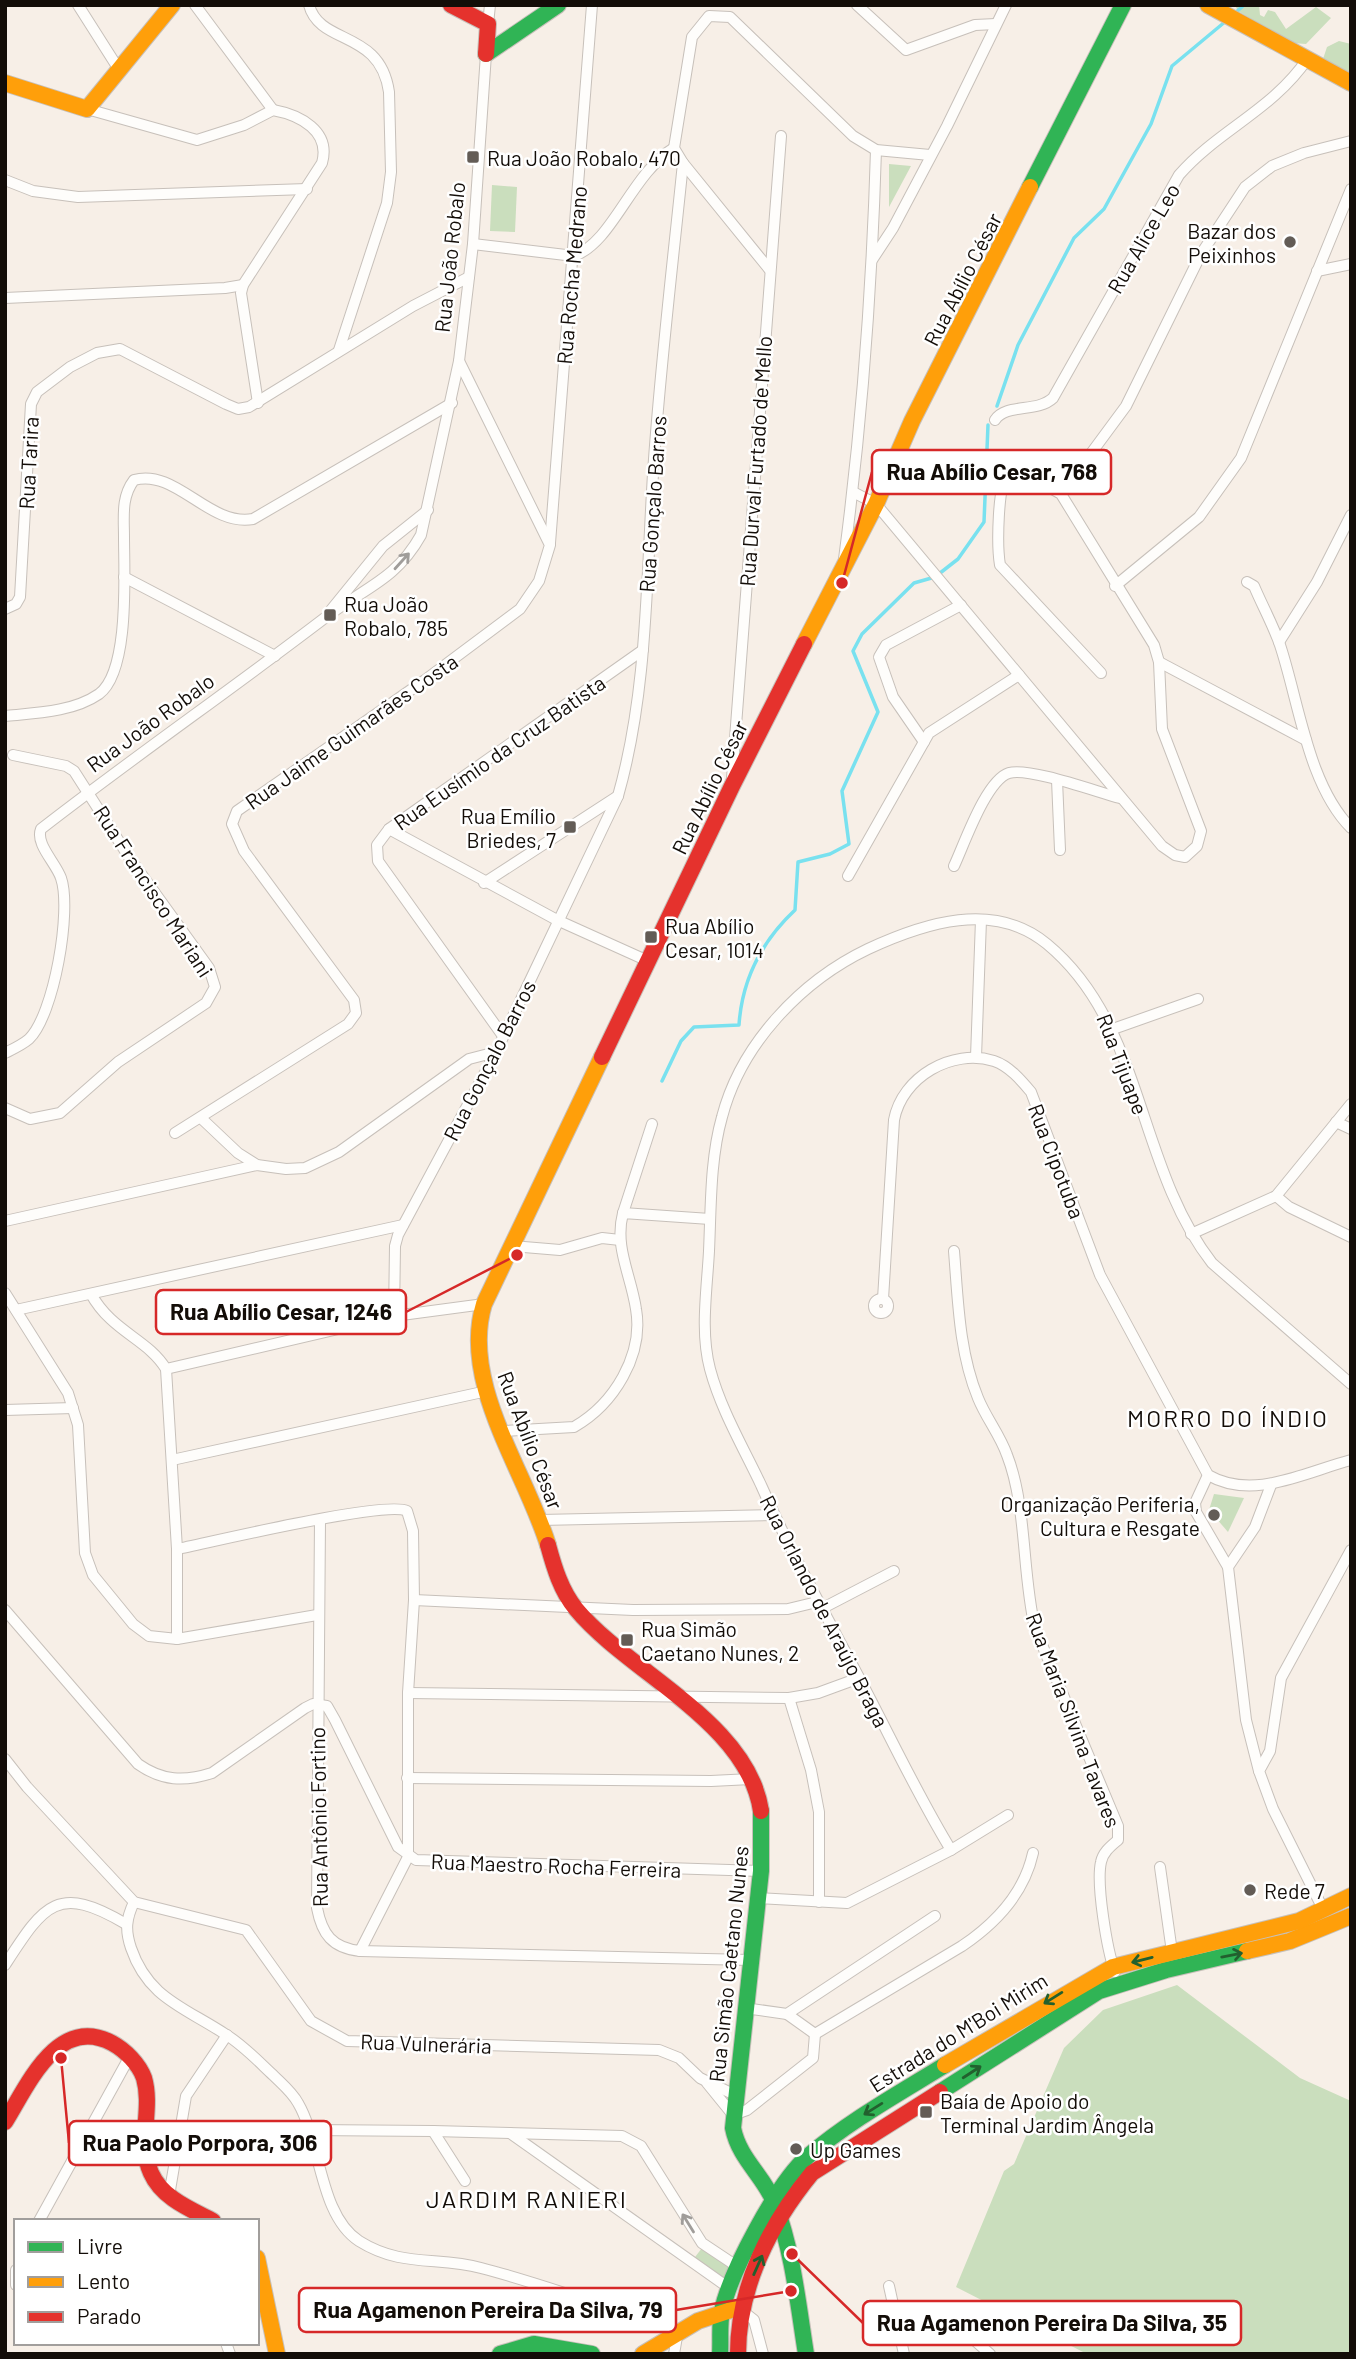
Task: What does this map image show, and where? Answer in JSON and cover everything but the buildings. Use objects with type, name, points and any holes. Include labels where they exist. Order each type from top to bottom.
[{"type":"main road","points":[[5,83],[87,108],[172,5]]},
{"type":"main road","points":[[451,5],[488,24]]},
{"type":"main road","points":[[486,54],[558,5]]},
{"type":"main road","name":"Rua Abílio César","points":[[573,1606],[487,1391],[476,1340],[484,1304],[732,786],[876,504],[912,421],[1123,5]]},
{"type":"main road","points":[[1208,5],[1351,83]]},
{"type":"main road","name":"Rua João Robalo","points":[[486,54],[488,24]]},
{"type":"main road","name":"Rua Simão Caetano Nunes","points":[[573,1606],[615,1648],[674,1695],[737,1754],[751,1779],[761,1814],[761,1871],[735,2095],[734,2140],[741,2158],[774,2199],[794,2280],[806,2354]]},
{"type":"main road","name":"Estrada do M'Boi Mirim","points":[[738,2354],[740,2309],[759,2262],[800,2186],[812,2173],[1077,2003],[1116,1975],[1172,1952],[1288,1924],[1325,1911],[1351,1896]]},
{"type":"main road","name":"Estrada do M'Boi Mirim","points":[[720,2354],[722,2311],[729,2288],[774,2199],[805,2159],[866,2113],[1069,1988],[1116,1975],[1290,1941],[1351,1916]]},
{"type":"main road","points":[[5,2122],[50,2052],[67,2041],[97,2038],[112,2043],[130,2056],[145,2081],[144,2142],[148,2162],[158,2184],[169,2196],[209,2219]]},
{"type":"main road","points":[[259,2268],[276,2354]]},
{"type":"main road","points":[[643,2354],[678,2331],[722,2311],[740,2309]]},
{"type":"main road","points":[[500,2354],[527,2344],[549,2344],[592,2354]]},
{"type":"street","points":[[78,5],[118,68]]},
{"type":"street","points":[[195,5],[273,110],[309,124],[324,147],[322,163],[307,189],[243,285],[241,304],[258,403],[339,350],[469,277]]},
{"type":"street","points":[[309,5],[313,17],[327,28],[363,46],[377,57],[387,79],[389,92],[391,172],[387,204],[339,350]]},
{"type":"street","name":"Rua João Robalo","points":[[488,24],[490,5]]},
{"type":"street","name":"Rua Rocha Medrano","points":[[550,545],[593,5]]},
{"type":"street","points":[[857,5],[906,50],[975,25],[996,24]]},
{"type":"street","points":[[872,260],[893,228],[996,24],[1002,7]]},
{"type":"street","points":[[769,269],[682,163],[674,148],[692,37],[702,21],[717,14],[730,17],[853,136],[876,150],[930,155]]},
{"type":"street","name":"Rua João Robalo","points":[[5,1053],[28,1040],[37,1028],[50,997],[60,957],[62,880],[41,842],[41,829],[327,616],[389,575],[417,543],[428,510],[459,361],[473,244],[486,54]]},
{"type":"street","name":"Rua Alice Leo","points":[[995,420],[1001,412],[1042,405],[1053,398],[1179,175],[1197,157],[1281,93],[1308,58]]},
{"type":"street","points":[[87,108],[197,140],[244,125],[273,110]]},
{"type":"street","name":"Rua Durval Furtado de Mello","points":[[732,786],[781,136]]},
{"type":"street","points":[[1061,494],[1126,406],[1201,254],[1245,187],[1272,166],[1304,153],[1351,141]]},
{"type":"street","points":[[473,244],[574,256],[590,247],[642,175],[674,148]]},
{"type":"street","points":[[843,565],[853,492],[872,260],[876,150]]},
{"type":"street","name":"Rua Gonçalo Barros","points":[[394,1316],[395,1246],[403,1225],[496,1052],[556,920],[618,796],[633,734],[643,650],[654,456],[682,163]]},
{"type":"street","points":[[5,180],[33,191],[78,197],[307,189]]},
{"type":"street","points":[[1115,586],[1181,534],[1224,484],[1241,458],[1351,189]]},
{"type":"street","points":[[1317,271],[1351,264]]},
{"type":"street","points":[[5,298],[161,292],[243,285]]},
{"type":"street","name":"Rua Tarira","points":[[5,609],[16,604],[20,597],[31,404],[44,386],[84,359],[97,353],[120,349],[226,404],[238,408],[258,403]]},
{"type":"street","points":[[459,361],[550,545]]},
{"type":"street","points":[[5,716],[69,707],[101,692],[114,673],[118,660],[124,577],[124,504],[134,481],[153,478],[232,520],[253,520],[452,403]]},
{"type":"street","points":[[853,492],[876,504],[1120,798],[1162,846],[1182,858],[1197,846],[1201,831],[1162,729],[1159,662],[1154,645],[1115,586],[1061,494],[1020,471],[1009,471],[1005,475],[999,525],[1000,565],[1101,673]]},
{"type":"street","name":"Rua João Robalo","points":[[327,616],[383,546],[428,510]]},
{"type":"street","points":[[1279,642],[1317,582],[1351,515]]},
{"type":"street","name":"Rua Jaime Guimarães Costa","points":[[201,1118],[348,1024],[356,1013],[354,1000],[244,851],[232,824],[237,811],[425,680],[520,609],[539,581],[550,545]]},
{"type":"street","points":[[124,577],[275,656]]},
{"type":"street","points":[[1247,582],[1254,586],[1279,642],[1306,740],[1335,811],[1351,828]]},
{"type":"street","points":[[923,742],[893,697],[879,657],[886,645],[961,605]]},
{"type":"street","name":"Rua Eusímio da Cruz Batista","points":[[503,1036],[378,861],[377,845],[389,829],[643,650]]},
{"type":"street","points":[[1159,662],[1306,740]]},
{"type":"street","points":[[848,876],[923,742],[933,730],[1019,675]]},
{"type":"street","name":"Rua Francisco Mariani","points":[[5,1108],[30,1119],[61,1113],[118,1062],[206,1003],[214,995],[215,988],[209,968],[129,857],[74,771],[66,766],[13,755]]},
{"type":"street","points":[[954,866],[981,807],[999,779],[1008,773],[1017,772],[1057,780],[1120,798]]},
{"type":"street","points":[[1057,780],[1060,850]]},
{"type":"street","points":[[484,883],[618,796]]},
{"type":"street","points":[[389,829],[556,920],[648,961]]},
{"type":"street","points":[[883,1299],[896,1110],[912,1083],[925,1072],[944,1063],[976,1057],[981,920]]},
{"type":"street","name":"Rua Tijuape","points":[[705,1334],[710,1219],[723,1113],[746,1063],[783,1012],[823,975],[890,938],[942,923],[981,920],[1021,927],[1045,942],[1079,974],[1113,1029],[1163,1176],[1191,1234],[1212,1263],[1351,1384]]},
{"type":"street","points":[[1113,1029],[1198,999]]},
{"type":"street","points":[[5,1221],[257,1165],[297,1169],[323,1161],[415,1101],[469,1059],[496,1052]]},
{"type":"street","name":"Rua Cipotuba","points":[[976,1057],[1004,1066],[1031,1092],[1100,1275],[1208,1475]]},
{"type":"street","points":[[1191,1234],[1276,1196],[1351,1104]]},
{"type":"street","points":[[175,1133],[201,1118],[238,1153],[257,1165]]},
{"type":"street","points":[[1336,1122],[1351,1129]]},
{"type":"street","points":[[505,1431],[574,1427],[618,1385],[625,1374],[638,1334],[636,1309],[620,1240],[623,1213],[652,1124]]},
{"type":"street","points":[[1276,1196],[1289,1207],[1351,1237]]},
{"type":"street","points":[[623,1213],[710,1219]]},
{"type":"street","points":[[16,1310],[403,1225]]},
{"type":"street","points":[[512,1247],[560,1250],[602,1238],[620,1240]]},
{"type":"street","name":"Rua Maria Silvina Tavares","points":[[954,1251],[968,1367],[978,1398],[1007,1455],[1024,1545],[1035,1628],[1116,1819],[1118,1840],[1105,1853],[1101,1865],[1106,1937],[1116,1975]]},
{"type":"street","points":[[5,1293],[63,1383],[74,1408],[83,1478],[85,1553],[89,1566],[116,1604],[141,1630],[160,1639],[177,1639],[317,1615]]},
{"type":"street","points":[[91,1294],[108,1319],[153,1353],[166,1369],[177,1549],[177,1639]]},
{"type":"street","points":[[166,1369],[394,1316],[484,1304]]},
{"type":"street","name":"Rua Orlando de Araújo Braga","points":[[705,1334],[710,1368],[721,1402],[774,1516],[819,1606],[951,1850]]},
{"type":"street","points":[[172,1460],[487,1391]]},
{"type":"street","points":[[5,1410],[74,1408]]},
{"type":"street","points":[[1325,1911],[1273,1809],[1259,1771],[1246,1720],[1228,1567],[1196,1511],[1195,1503],[1208,1475],[1228,1483],[1271,1485],[1351,1460]]},
{"type":"street","points":[[1228,1567],[1255,1527],[1271,1485]]},
{"type":"street","points":[[177,1549],[368,1509],[401,1508],[407,1511],[413,1531],[414,1600],[408,1693],[408,1857],[359,1951]]},
{"type":"street","points":[[540,1520],[774,1516]]},
{"type":"street","name":"Rua Antônio Fortino","points":[[320,1520],[317,1615],[317,1908],[321,1927],[327,1938],[347,1950],[359,1951],[750,1960]]},
{"type":"street","points":[[1259,1771],[1270,1751],[1281,1678],[1350,1553]]},
{"type":"street","points":[[414,1600],[633,1610],[788,1609],[819,1606],[894,1570]]},
{"type":"street","points":[[5,1609],[138,1764],[167,1779],[194,1779],[212,1773],[305,1708],[317,1704]]},
{"type":"street","points":[[408,1693],[789,1698],[818,1693],[859,1678]]},
{"type":"street","points":[[789,1698],[817,1800],[819,1902]]},
{"type":"street","name":"Rua Maestro Rocha Ferreira","points":[[317,1704],[327,1706],[382,1818],[398,1847],[408,1857],[424,1862],[471,1864],[761,1871]]},
{"type":"street","points":[[5,1759],[27,1787],[134,1902],[126,1924],[132,1951],[148,1983],[163,1997],[227,2035],[286,2087],[298,2102],[340,2220],[358,2240],[387,2255],[420,2263],[482,2268],[678,2331],[674,2354]]},
{"type":"street","points":[[407,1778],[711,1782],[751,1779]]},
{"type":"street","points":[[759,1898],[847,1903],[951,1850],[1008,1815]]},
{"type":"street","points":[[733,2115],[747,2110],[810,2060],[815,2034],[985,1931],[1006,1908],[1020,1887],[1029,1871],[1033,1853]]},
{"type":"street","points":[[1160,1867],[1172,1952]]},
{"type":"street","name":"Rua Vulnerária","points":[[134,1902],[246,1930],[311,2021],[347,2041],[659,2050],[679,2058],[705,2081],[733,2115]]},
{"type":"street","points":[[5,1965],[29,1928],[43,1913],[55,1906],[87,1905],[126,1924]]},
{"type":"street","points":[[787,2014],[935,1916]]},
{"type":"street","points":[[745,2008],[787,2014],[815,2034]]},
{"type":"street","points":[[169,2196],[186,2096],[227,2035]]},
{"type":"street","points":[[40,2219],[130,2056]]},
{"type":"street","name":"Rua Vulnerária","points":[[705,2081],[735,2095]]},
{"type":"street","points":[[309,2130],[597,2134],[631,2139],[640,2146],[702,2243],[738,2267]]},
{"type":"street","points":[[433,2131],[465,2181]]},
{"type":"street","points":[[510,2133],[729,2288]]},
{"type":"street","points":[[690,2260],[702,2243]]},
{"type":"street","points":[[889,2286],[904,2354]]},
{"type":"street","points":[[740,2309],[754,2320],[763,2354]]},
{"type":"street","points":[[897,2322],[972,2338],[990,2354]]},
{"type":"green space","points":[[1235,5],[1259,5],[1260,15],[1264,17],[1268,10],[1275,12],[1286,29],[1316,7],[1331,18],[1306,44],[1292,43],[1238,11]]},
{"type":"green space","points":[[1339,41],[1351,44],[1351,74],[1323,59],[1327,47]]},
{"type":"green space","points":[[889,164],[911,166],[889,207]]},
{"type":"green space","points":[[492,185],[517,187],[515,232],[490,231]]},
{"type":"green space","points":[[1214,1494],[1244,1498],[1228,1532],[1209,1510]]},
{"type":"green space","points":[[1177,1985],[1300,2078],[1351,2101],[1351,2354],[1087,2354],[956,2287],[1004,2171],[1014,2164],[1064,2048],[1103,2010]]},
{"type":"green space","points":[[702,2248],[732,2268],[726,2281],[692,2261]]},
{"type":"waterway","points":[[1234,14],[1244,5]]},
{"type":"waterway","points":[[997,406],[1018,345],[1074,238],[1104,209],[1151,124],[1172,66],[1226,21]]},
{"type":"waterway","points":[[662,1081],[681,1041],[694,1027],[739,1025],[744,992],[756,962],[773,935],[795,910],[798,862],[830,854],[849,844],[842,791],[878,712],[853,651],[862,634],[914,583],[935,577],[958,559],[984,522],[988,425]]},
{"type":"traffic: fast","points":[[486,54],[558,5]]},
{"type":"traffic: fast","points":[[1030,187],[1123,5]]},
{"type":"traffic: fast","points":[[761,1811],[761,1871],[733,2128],[746,2158],[770,2194],[781,2222],[794,2278],[806,2354]]},
{"type":"traffic: fast","points":[[940,2092],[1099,1991],[1166,1970],[1247,1951]]},
{"type":"traffic: fast","points":[[720,2354],[722,2311],[734,2274],[769,2207],[795,2170],[807,2157],[874,2108],[945,2065]]},
{"type":"traffic: fast","points":[[500,2354],[534,2344],[592,2354]]},
{"type":"traffic: slow","points":[[5,83],[87,109],[172,5]]},
{"type":"traffic: slow","points":[[1208,5],[1351,83]]},
{"type":"traffic: slow","points":[[804,644],[876,504],[912,421],[1030,187]]},
{"type":"traffic: slow","points":[[548,1545],[498,1426],[481,1364],[479,1334],[484,1304],[602,1057]]},
{"type":"traffic: slow","points":[[945,2065],[1113,1967],[1299,1921],[1351,1896]]},
{"type":"traffic: slow","points":[[1247,1951],[1290,1941],[1351,1916]]},
{"type":"traffic: slow","points":[[259,2268],[277,2354]]},
{"type":"traffic: slow","points":[[643,2354],[698,2321],[734,2309]]},
{"type":"traffic: jam","points":[[451,5],[488,24],[486,54]]},
{"type":"traffic: jam","points":[[602,1057],[732,786],[804,644]]},
{"type":"traffic: jam","points":[[548,1545],[562,1587],[576,1609],[625,1655],[711,1725],[734,1751],[751,1779],[761,1811]]},
{"type":"traffic: jam","points":[[5,2122],[34,2074],[60,2046],[75,2038],[93,2037],[112,2043],[131,2058],[144,2078],[147,2102],[145,2149],[151,2173],[169,2196],[209,2219]]},
{"type":"traffic: jam","points":[[738,2354],[744,2305],[759,2258],[783,2213],[812,2173],[940,2092]]},
{"type":"place","name":"Rua João Robalo, 470","points":[[473,157]]},
{"type":"place","name":"Bazar dos Peixinhos","points":[[1290,242]]},
{"type":"place","name":"Rua Abílio Cesar, 768","points":[[842,583]]},
{"type":"place","name":"Rua João Robalo, 785","points":[[330,615]]},
{"type":"place","name":"Rua Emílio Briedes, 7","points":[[570,827]]},
{"type":"place","name":"Rua Abílio Cesar, 1014","points":[[651,937]]},
{"type":"place","name":"Rua Abílio Cesar, 1246","points":[[517,1255]]},
{"type":"place","name":"Organização Periferia, Cultura e Resgate","points":[[1214,1515]]},
{"type":"place","name":"Rua Simão Caetano Nunes, 2","points":[[627,1640]]},
{"type":"place","name":"Rede 7","points":[[1250,1890]]},
{"type":"place","name":"Rua Paolo Porpora, 306","points":[[61,2058]]},
{"type":"place","name":"Baía de Apoio do Terminal Jardim Ângela","points":[[926,2112]]},
{"type":"place","name":"Up Games","points":[[796,2149]]},
{"type":"place","name":"Rua Agamenon Pereira Da Silva, 35","points":[[792,2254]]},
{"type":"place","name":"Rua Agamenon Pereira Da Silva, 79","points":[[791,2291]]},
{"type":"district","name":"MORRO DO ÍNDIO","points":[[1228,1417]]},
{"type":"district","name":"JARDIM RANIERI","points":[[527,2198]]}]
